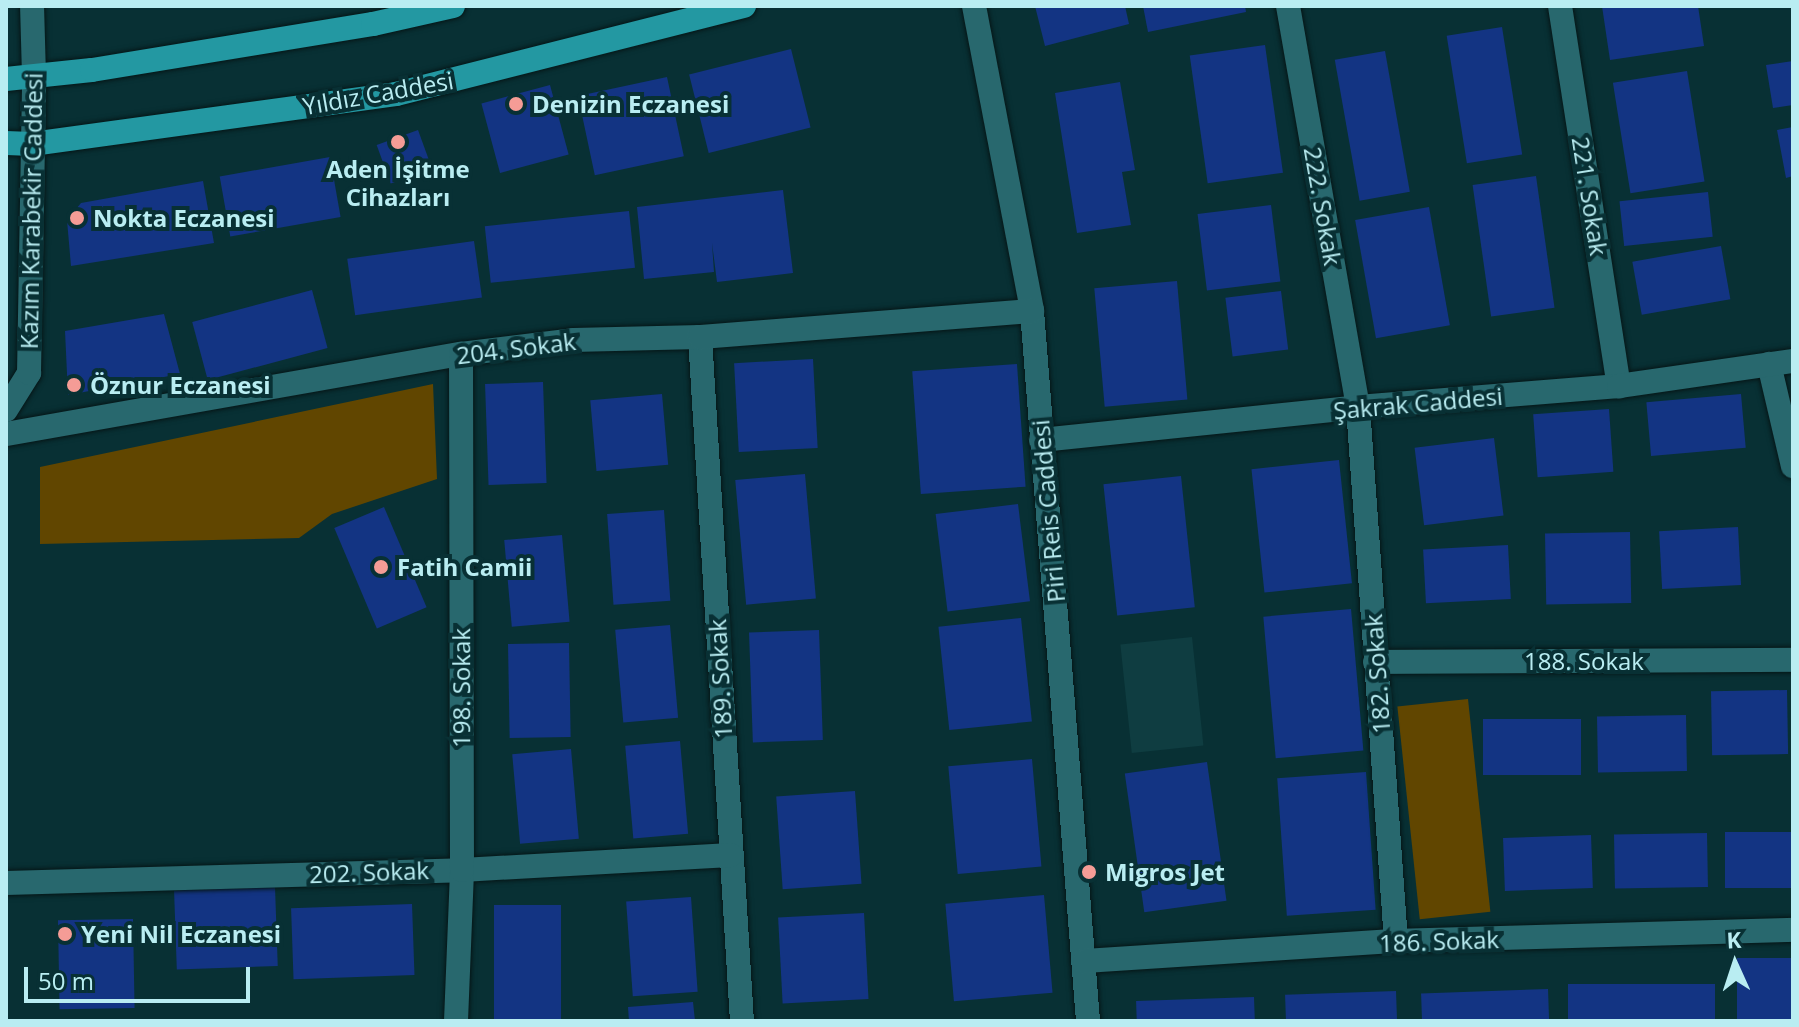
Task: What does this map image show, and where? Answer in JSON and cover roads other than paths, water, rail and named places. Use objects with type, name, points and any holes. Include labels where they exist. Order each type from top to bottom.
[{"type":"main road","points":[[6,79],[92,70],[373,15],[453,6]]},
{"type":"main road","name":"Yıldız Caddesi","points":[[6,143],[32,144],[396,94],[744,6]]},
{"type":"street","name":"Kazım Karabekir Caddesi","points":[[6,410],[29,373],[34,76],[32,6]]},
{"type":"street","name":"Piri Reis Caddesi","points":[[974,6],[1032,311],[1088,1021]]},
{"type":"street","name":"222. Sokak","points":[[1288,6],[1358,407]]},
{"type":"street","name":"221. Sokak","points":[[1560,6],[1619,386]]},
{"type":"street","name":"204. Sokak","points":[[6,434],[461,354],[573,340],[700,337],[1032,311]]},
{"type":"street","name":"189. Sokak","points":[[700,337],[742,1021]]},
{"type":"street","name":"198. Sokak","points":[[456,1021],[462,870],[461,354]]},
{"type":"street","name":"Şakrak Caddesi","points":[[1041,440],[1358,407],[1619,386],[1781,362]]},
{"type":"street","points":[[1781,362],[1793,466]]},
{"type":"street","name":"182. Sokak","points":[[1358,407],[1396,941]]},
{"type":"street","name":"188. Sokak","points":[[1375,662],[1793,660]]},
{"type":"street","name":"202. Sokak","points":[[6,883],[462,870],[731,855]]},
{"type":"street","name":"186. Sokak","points":[[1085,961],[1396,941],[1793,930]]},
{"type":"place","name":"Denizin Eczanesi","points":[[516,104]]},
{"type":"place","name":"Aden İşitme Cihazları","points":[[398,142]]},
{"type":"place","name":"Nokta Eczanesi","points":[[77,218]]},
{"type":"place","name":"Öznur Eczanesi","points":[[74,385]]},
{"type":"place","name":"Fatih Camii","points":[[381,567]]},
{"type":"place","name":"Migros Jet","points":[[1089,872]]},
{"type":"place","name":"Yeni Nil Eczanesi","points":[[65,934]]}]
